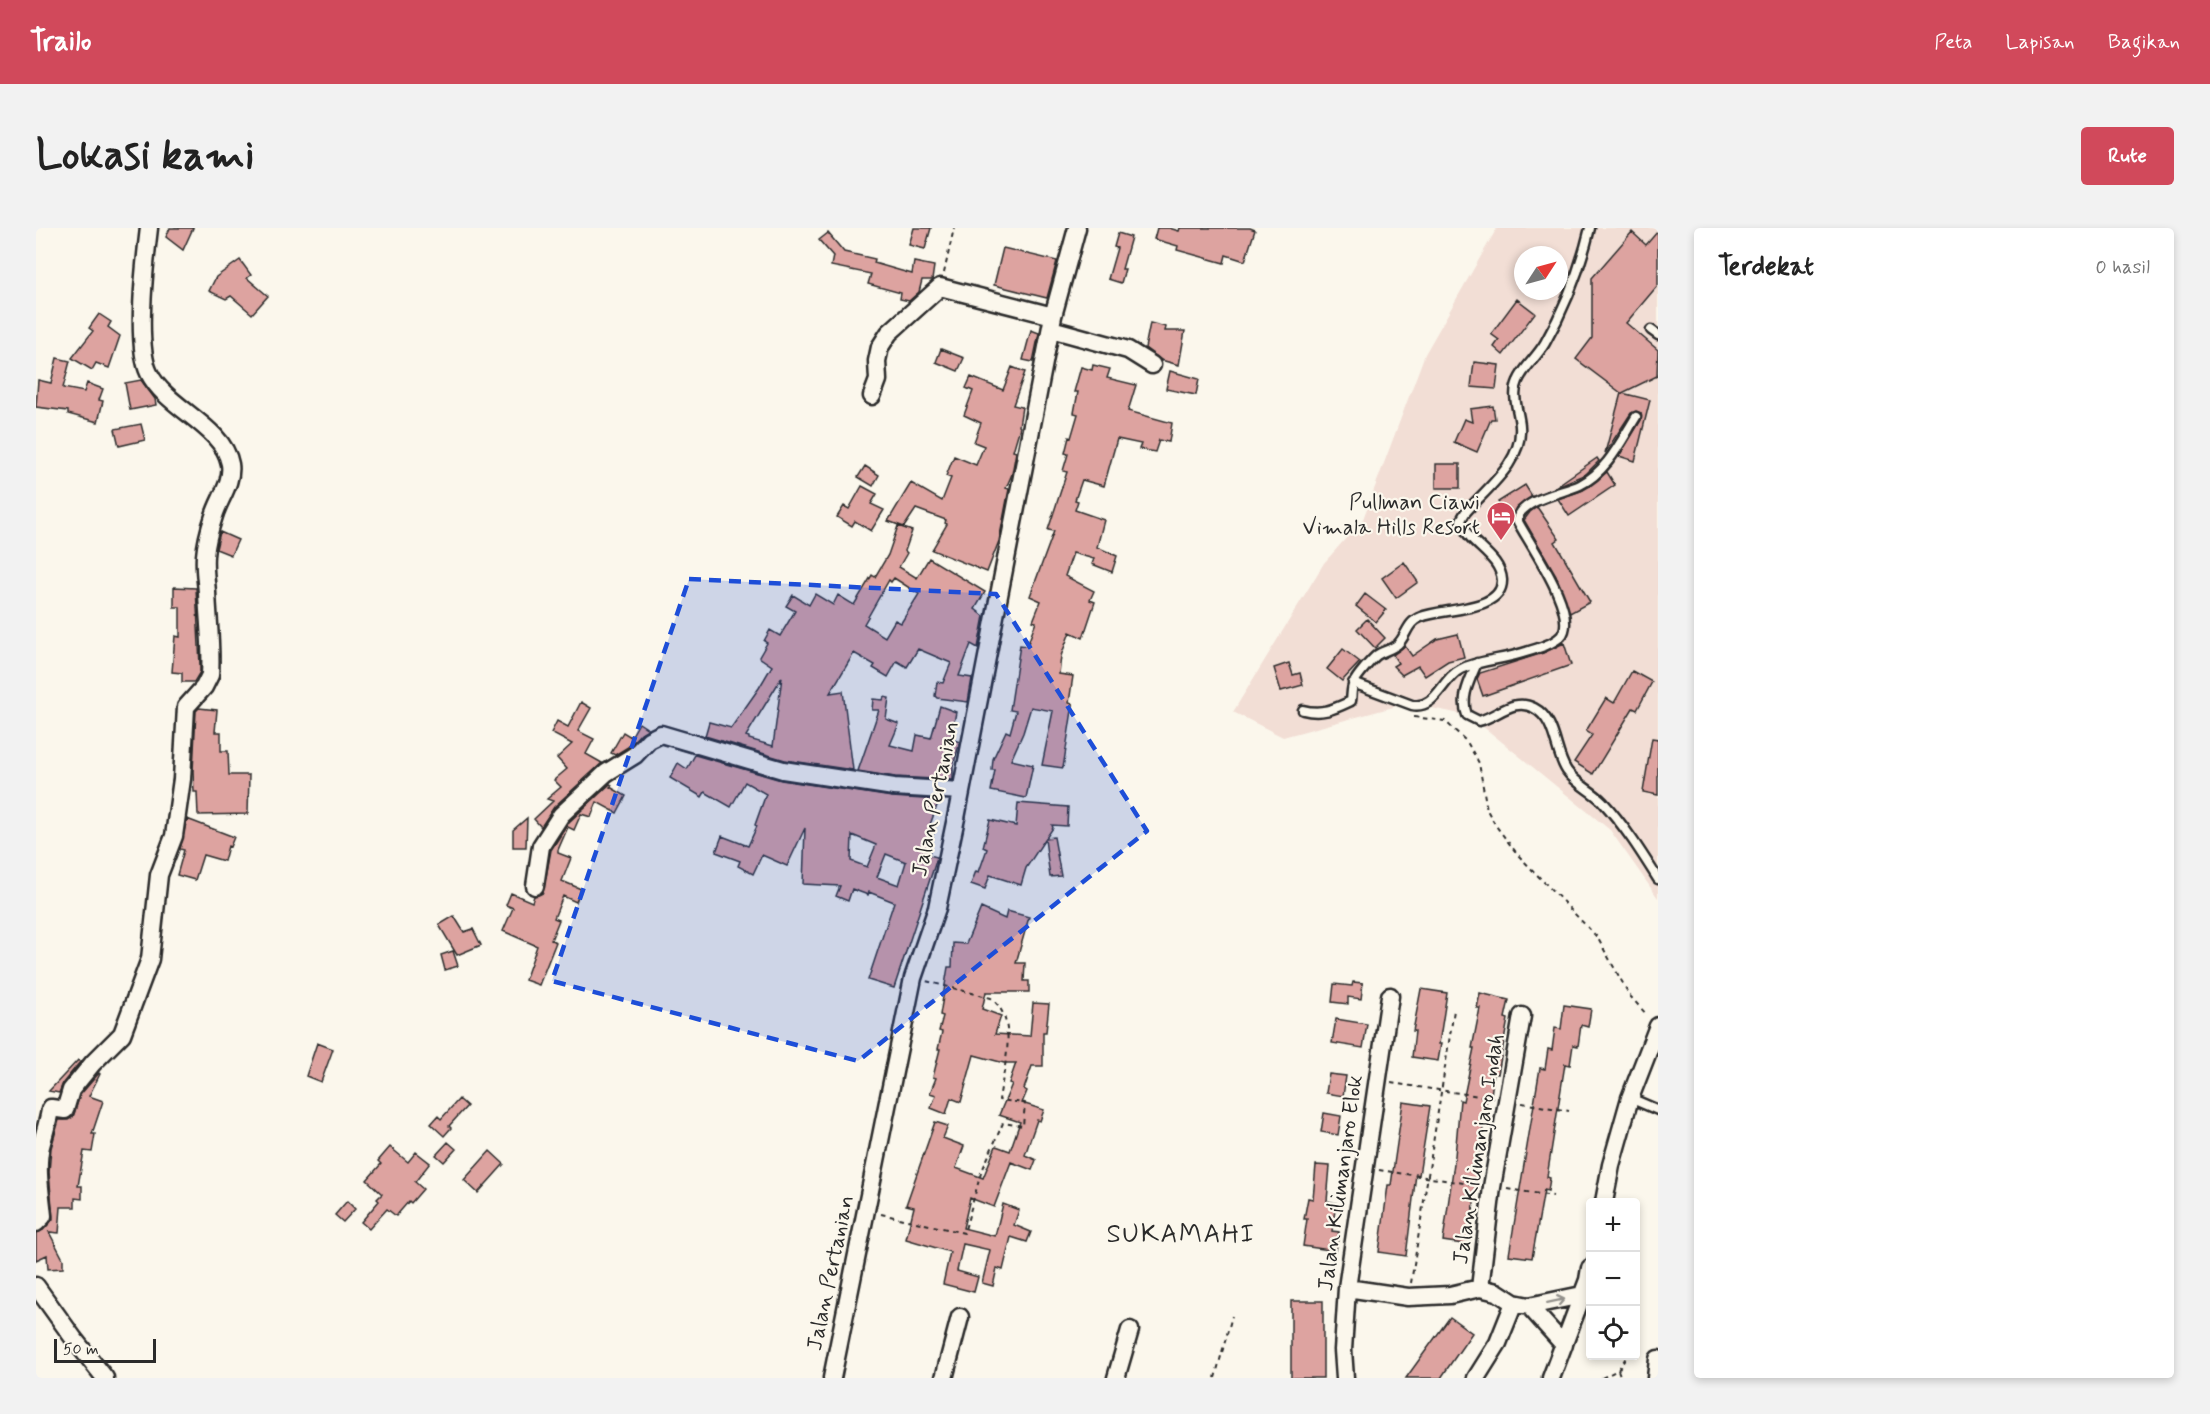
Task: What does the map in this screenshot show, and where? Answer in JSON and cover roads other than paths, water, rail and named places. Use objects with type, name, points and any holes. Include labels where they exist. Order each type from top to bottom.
[{"type":"street","points":[[36,1223],[43,1216],[39,1167],[40,1146],[50,1110],[51,1108],[65,1110],[71,1090],[93,1063],[122,1034],[150,959],[159,875],[174,836],[182,779],[186,707],[204,687],[210,675],[205,555],[214,514],[225,490],[230,464],[220,443],[170,400],[157,386],[145,365],[142,335],[150,228]]},
{"type":"street","name":"Jalan Pertanian","points":[[832,1378],[913,978],[937,908],[1052,322],[1077,228]]},
{"type":"street","points":[[872,396],[878,380],[877,361],[880,347],[890,333],[940,287],[1052,322],[1128,350],[1152,365]]},
{"type":"street","points":[[535,886],[541,846],[561,815],[606,773],[635,755],[649,740],[661,734],[760,765],[801,774],[894,787],[961,791]]},
{"type":"street","name":"Jalan Kilimanjaro Elok","points":[[1345,1378],[1343,1350],[1347,1288],[1390,996]]},
{"type":"street","name":"Jalan Kilimanjaro Indah","points":[[1480,1288],[1492,1187],[1522,1016]]},
{"type":"street","points":[[1605,1198],[1611,1165],[1630,1098],[1655,1023]]},
{"type":"street","points":[[1551,1378],[1586,1282]]},
{"type":"street","points":[[36,1286],[105,1378]]},
{"type":"street","points":[[1347,1288],[1408,1297],[1450,1295],[1480,1288],[1497,1292],[1521,1305],[1564,1345]]},
{"type":"street","points":[[1476,1378],[1521,1305],[1582,1295]]},
{"type":"street","points":[[944,1378],[960,1317]]},
{"type":"street","points":[[1116,1378],[1130,1330]]},
{"type":"street","points":[[1656,1378],[1658,1359]]},
{"type":"lane","points":[[1303,710],[1320,713],[1351,701],[1353,683],[1377,655],[1398,644],[1410,623],[1420,617],[1485,603],[1496,597],[1502,581],[1498,567],[1463,529],[1461,520],[1510,463],[1517,449],[1520,427],[1515,390],[1518,381],[1544,345],[1572,292],[1590,228]]},
{"type":"lane","points":[[1353,683],[1416,706],[1424,705],[1431,701],[1455,672],[1477,663],[1500,660],[1548,644],[1561,635],[1566,627],[1565,616],[1550,576],[1517,520],[1518,514],[1522,508],[1578,486],[1597,473],[1615,451],[1636,417]]},
{"type":"lane","points":[[1477,663],[1465,693],[1464,705],[1469,717],[1479,721],[1507,707],[1521,704],[1533,707],[1540,712],[1547,720],[1567,771],[1597,797],[1622,824],[1658,879]]},
{"type":"lane","points":[[1630,1098],[1658,1110]]},
{"type":"place","name":"Pullman Ciawi Vimala Hills Resort","points":[[1501,542]]},
{"type":"district","name":"SUKAMAHI","points":[[1181,1235]]}]
